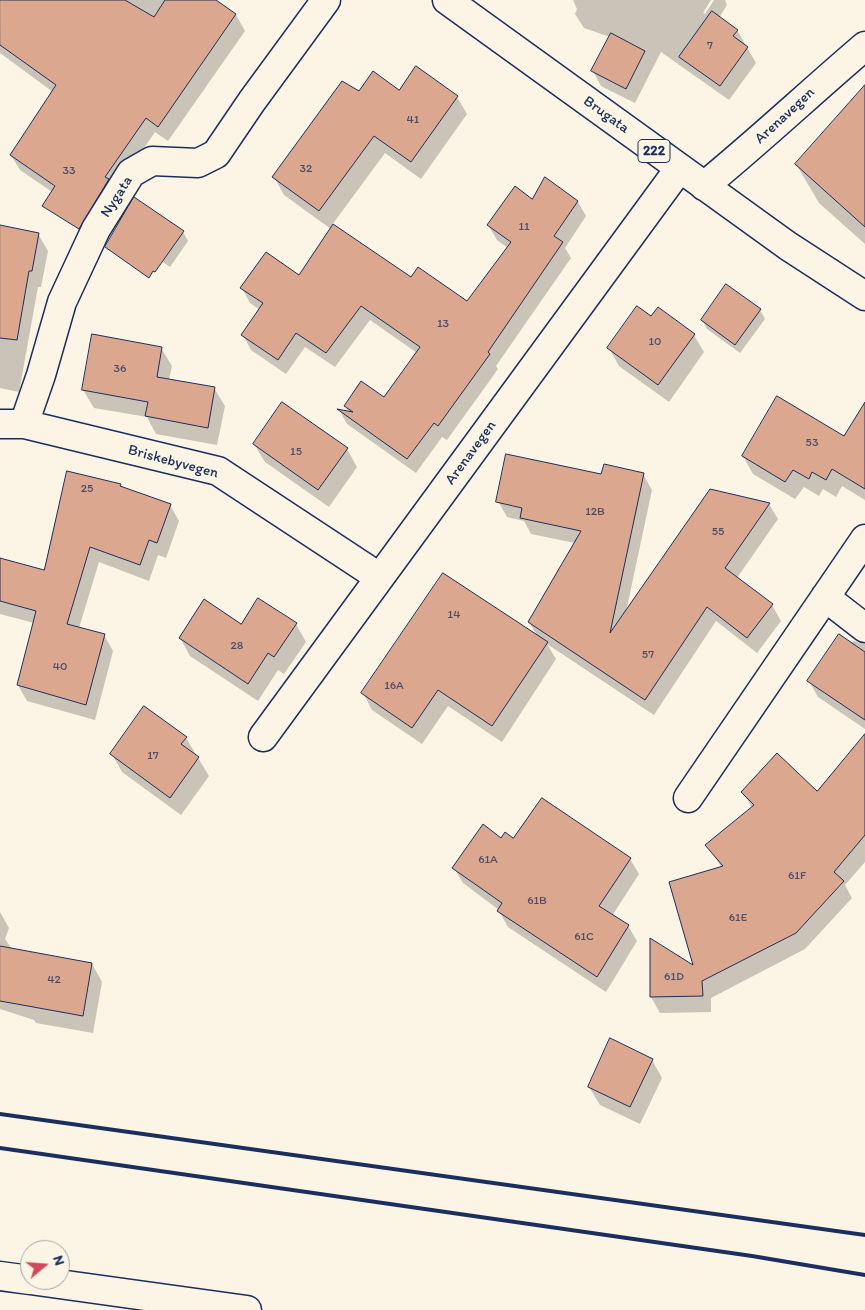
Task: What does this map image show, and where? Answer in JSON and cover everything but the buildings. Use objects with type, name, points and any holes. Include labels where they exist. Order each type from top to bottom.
[{"type":"street","name":"Nygata","points":[[12,424],[41,374],[62,302],[96,229],[131,173],[152,161],[198,163],[216,154],[252,101],[326,0]]},
{"type":"street","name":"Brugata","points":[[447,0],[679,169],[788,246],[865,296]]},
{"type":"street","name":"Arenavegen","points":[[704,186],[752,147],[810,92],[865,46]]},
{"type":"street","name":"Arenavegen","points":[[263,737],[679,169]]},
{"type":"street","name":"Briskebyvegen","points":[[12,424],[218,471],[379,577]]},
{"type":"street","points":[[688,798],[865,539]]},
{"type":"street","points":[[825,597],[865,628]]},
{"type":"street","points":[[0,1276],[20,1279]]},
{"type":"street","points":[[70,1287],[174,1305],[248,1310]]},
{"type":"railway","points":[[0,1114],[865,1235]]},
{"type":"railway","points":[[0,1148],[752,1256],[865,1275]]}]
